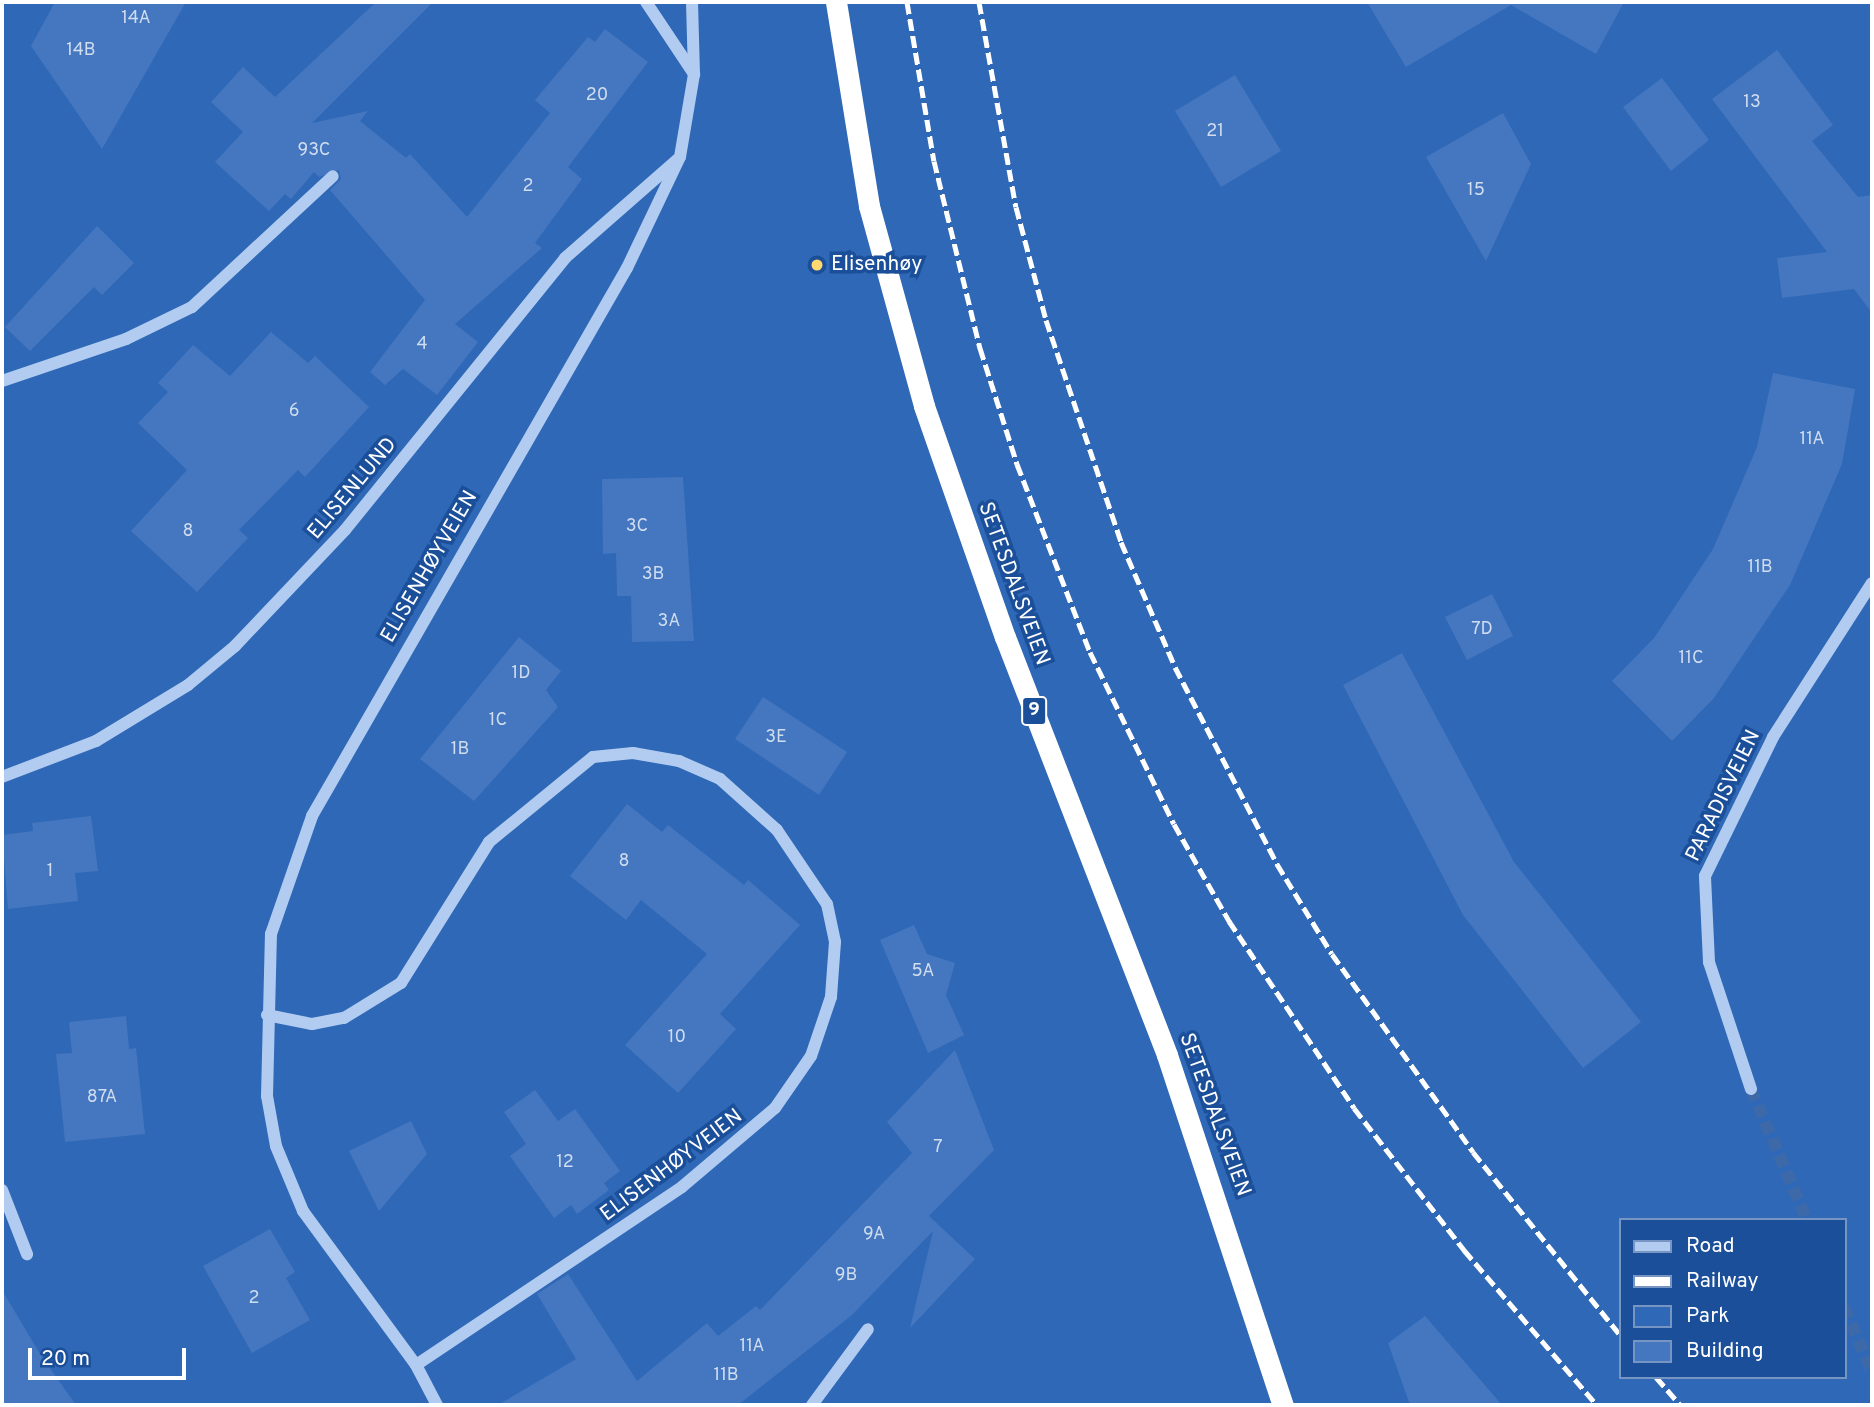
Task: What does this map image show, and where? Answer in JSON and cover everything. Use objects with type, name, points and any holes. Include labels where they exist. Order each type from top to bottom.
[{"type":"highway","name":"SETESDALSVEIEN","points":[[836,2],[869,206],[924,406],[1005,637],[1167,1055],[1283,1405]]},
{"type":"street","points":[[646,2],[694,74]]},
{"type":"street","name":"ELISENHØYVEIEN","points":[[437,1405],[416,1365],[303,1210],[276,1146],[267,1096],[271,934],[312,816],[627,268],[680,157],[694,74],[692,2]]},
{"type":"street","name":"ELISENLUND","points":[[2,777],[96,741],[188,685],[235,646],[345,530],[565,257],[680,157]]},
{"type":"street","points":[[2,381],[126,339],[192,307],[333,176]]},
{"type":"street","name":"PARADISVEIEN","points":[[1751,1089],[1709,962],[1705,876],[1773,737],[1872,583]]},
{"type":"street","name":"ELISENHØYVEIEN","points":[[267,1015],[312,1024],[344,1018],[401,984],[489,842],[593,757],[656,757],[720,779],[777,830],[827,904],[835,942],[831,997],[811,1056],[775,1108],[682,1187],[416,1365]]},
{"type":"street","points":[[2,1190],[27,1254]]},
{"type":"street","points":[[812,1405],[868,1329]]},
{"type":"green space","points":[[2,2],[1872,2],[1872,1405],[2,1405]]},
{"type":"building","points":[[55,2],[186,2],[102,149],[31,46]]},
{"type":"building","points":[[376,2],[433,2],[312,123],[368,111],[360,121],[406,158],[410,154],[467,217],[550,113],[535,100],[588,37],[595,42],[605,29],[648,62],[568,167],[582,179],[535,243],[542,248],[455,324],[478,342],[437,395],[403,369],[385,385],[370,372],[425,300],[330,190],[341,179],[339,170],[319,177],[314,172],[291,199],[285,194],[269,211],[215,162],[243,132],[211,102],[243,67],[275,97]]},
{"type":"building","points":[[1367,2],[1624,2],[1596,54],[1511,5],[1406,67]]},
{"type":"building","points":[[1777,50],[1833,125],[1812,141],[1858,197],[1872,195],[1872,313],[1854,289],[1782,298],[1777,258],[1827,252],[1712,99]]},
{"type":"building","points":[[1235,75],[1281,151],[1221,187],[1175,111]]},
{"type":"building","points":[[1662,78],[1709,140],[1671,171],[1623,107]]},
{"type":"building","points":[[1503,113],[1531,164],[1486,261],[1426,157]]},
{"type":"building","points":[[97,226],[134,263],[102,295],[94,287],[30,351],[5,327]]},
{"type":"building","points":[[271,332],[308,363],[315,356],[369,407],[305,477],[298,470],[239,530],[248,538],[197,592],[131,531],[187,470],[138,423],[168,392],[158,383],[193,345],[230,376]]},
{"type":"building","points":[[1773,373],[1855,389],[1842,464],[1790,585],[1714,698],[1672,741],[1612,681],[1654,638],[1713,549],[1757,447]]},
{"type":"building","points":[[683,477],[694,641],[632,642],[631,596],[617,596],[616,553],[603,554],[602,479]]},
{"type":"building","points":[[1492,594],[1513,636],[1467,660],[1445,617]]},
{"type":"building","points":[[519,637],[561,671],[546,690],[558,707],[474,801],[420,759]]},
{"type":"building","points":[[1402,653],[1514,862],[1641,1022],[1583,1068],[1463,915],[1343,685]]},
{"type":"building","points":[[763,697],[847,752],[819,795],[735,739]]},
{"type":"building","points":[[627,804],[662,832],[668,825],[744,885],[748,880],[800,925],[720,1014],[736,1029],[678,1093],[625,1045],[707,954],[641,900],[626,920],[570,876]]},
{"type":"building","points":[[91,816],[98,871],[75,873],[78,901],[8,909],[2,835],[33,831],[32,823]]},
{"type":"building","points":[[914,925],[927,954],[955,963],[946,995],[964,1035],[928,1053],[880,940]]},
{"type":"building","points":[[126,1016],[129,1049],[136,1048],[145,1134],[65,1142],[56,1054],[72,1053],[69,1022]]},
{"type":"building","points":[[955,1050],[994,1150],[929,1216],[975,1259],[910,1328],[933,1231],[852,1315],[738,1405],[498,1405],[576,1359],[537,1294],[568,1274],[637,1381],[707,1323],[718,1336],[756,1306],[760,1310],[912,1153],[887,1122]]},
{"type":"building","points":[[535,1090],[558,1121],[575,1109],[620,1171],[604,1183],[609,1190],[577,1214],[571,1205],[554,1218],[510,1156],[526,1144],[504,1112]]},
{"type":"building","points":[[411,1121],[427,1154],[379,1211],[349,1151]]},
{"type":"building","points":[[270,1229],[295,1272],[286,1278],[310,1320],[252,1353],[203,1266]]},
{"type":"building","points":[[2,1290],[40,1354],[76,1405],[2,1405]]},
{"type":"building","points":[[1425,1316],[1502,1405],[1410,1405],[1388,1343]]},
{"type":"tunnel","points":[[1751,1089],[1806,1218]]},
{"type":"tunnel","points":[[1846,1312],[1872,1372]]},
{"type":"railway","points":[[907,2],[934,161],[980,348],[1017,464],[1090,652],[1174,824],[1229,921],[1354,1108],[1464,1250],[1597,1405]]},
{"type":"railway","points":[[979,2],[1016,207],[1046,320],[1121,542],[1175,667],[1277,864],[1332,954],[1473,1152],[1618,1333]]},
{"type":"railway","points":[[1658,1379],[1680,1405]]},
{"type":"place","name":"Elisenhøy","points":[[817,265]]}]
